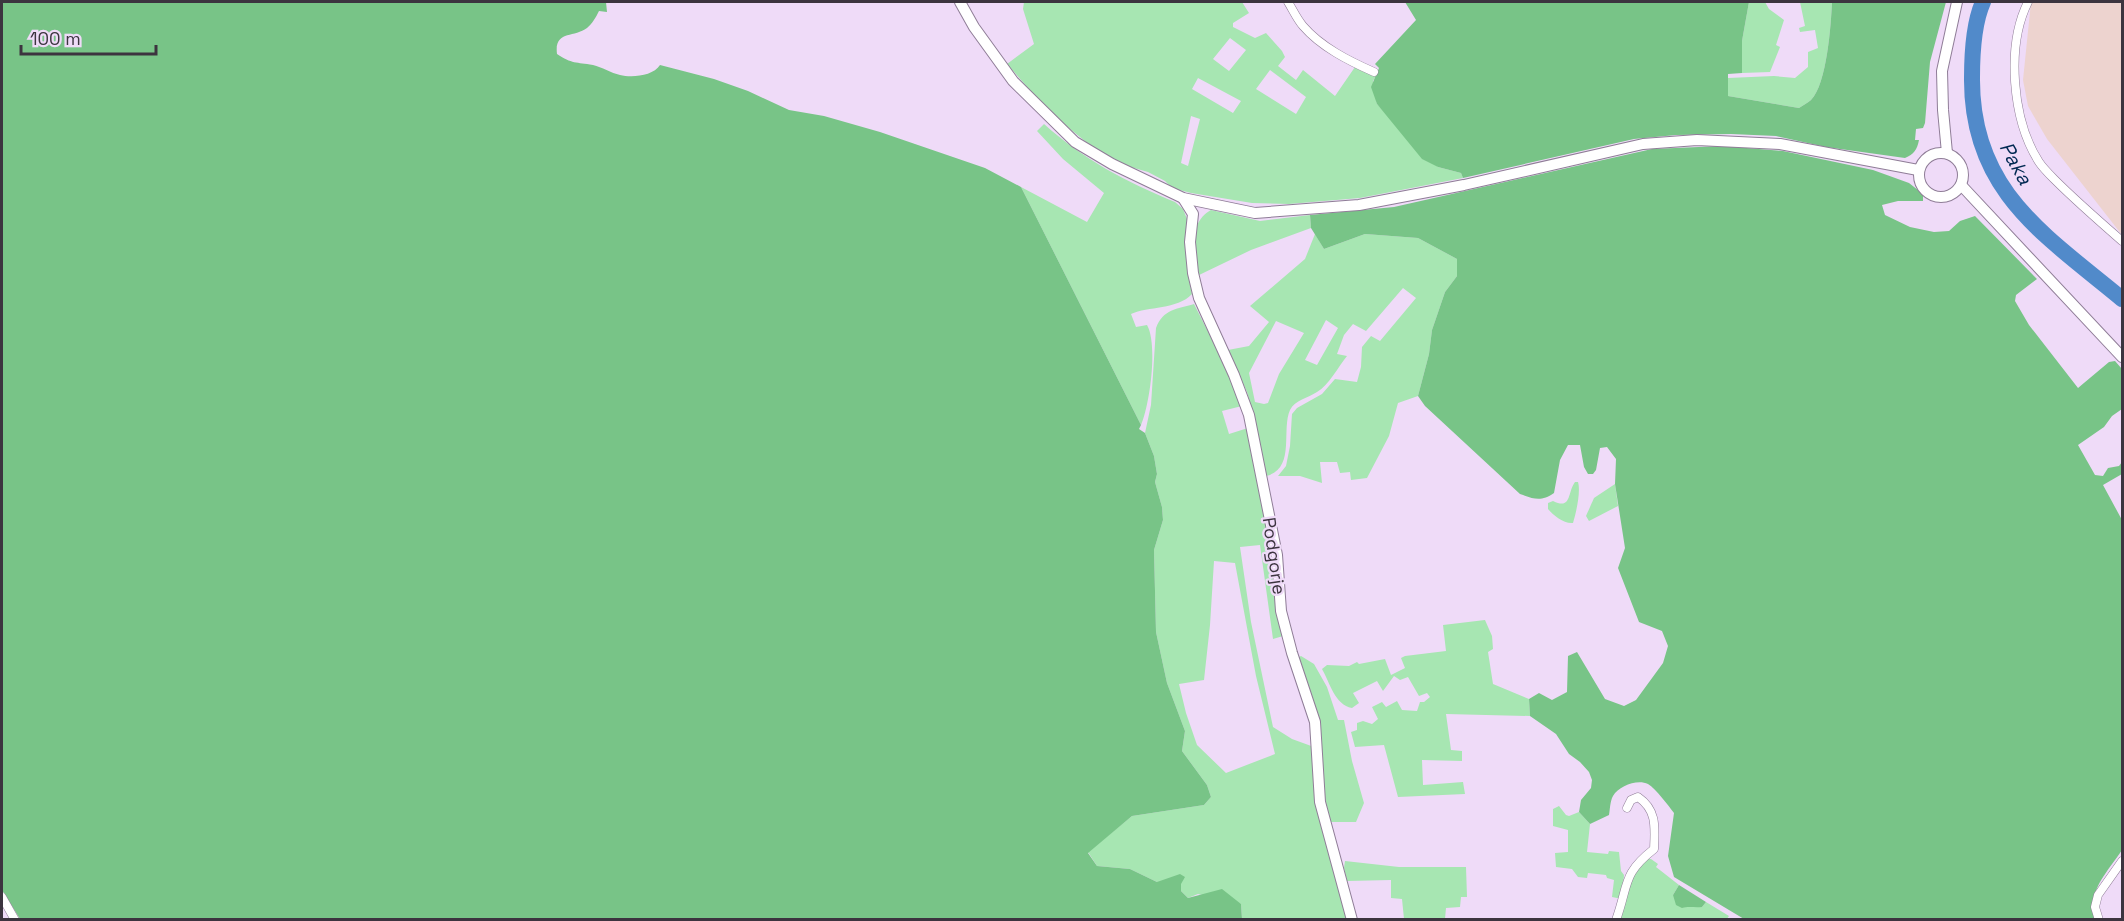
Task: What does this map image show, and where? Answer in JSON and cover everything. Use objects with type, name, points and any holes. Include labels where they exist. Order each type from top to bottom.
[{"type":"main road","points":[[960,2],[974,27],[1013,81],[1076,142],[1112,164],[1184,198],[1255,213],[1359,205],[1464,185],[1642,144],[1697,140],[1780,144],[1918,170]]},
{"type":"main road","points":[[1947,153],[1942,71],[1957,2]]},
{"type":"main road","points":[[1935,152],[1947,153],[1961,166],[1964,176],[1956,192],[1949,196],[1933,197],[1920,186],[1918,170],[1924,159],[1935,152]]},
{"type":"main road","points":[[1961,185],[2122,357]]},
{"type":"main road","name":"Podgorje","points":[[1184,198],[1193,214],[1190,242],[1193,273],[1199,298],[1234,375],[1249,415],[1277,555],[1281,611],[1315,722],[1320,802],[1352,920]]},
{"type":"street","points":[[1288,2],[1300,22],[1315,37],[1340,54],[1374,72]]},
{"type":"street","points":[[2028,2],[2018,32],[2014,78],[2018,103],[2030,145],[2039,163],[2122,242]]},
{"type":"street","points":[[1616,920],[1630,871],[1654,849],[1653,818],[1648,804],[1638,797],[1631,800],[1627,808]]},
{"type":"street","points":[[2099,920],[2095,907],[2098,895],[2122,861]]},
{"type":"street","points":[[2,897],[15,920]]},
{"type":"shaded area","points":[[2031,2],[2122,2],[2122,235],[2047,139],[2028,106],[2023,80]]},
{"type":"green space","points":[[2,2],[606,2],[607,12],[599,11],[587,28],[562,38],[557,46],[557,54],[570,61],[593,65],[625,76],[647,74],[660,65],[714,79],[748,91],[789,110],[824,116],[880,132],[985,168],[1021,187],[1141,425],[1139,429],[1145,433],[1154,456],[1157,474],[1155,482],[1163,520],[1154,550],[1156,632],[1167,683],[1185,731],[1182,751],[1207,785],[1211,797],[1204,805],[1132,816],[1088,853],[1097,866],[1130,869],[1157,882],[1180,874],[1185,877],[1181,884],[1181,891],[1188,898],[1222,889],[1241,904],[1242,919],[20,919],[2,890]]},
{"type":"green space","points":[[1024,2],[1242,2],[1249,13],[1233,23],[1233,27],[1255,38],[1266,33],[1285,57],[1278,66],[1296,80],[1303,70],[1335,96],[1355,67],[1376,76],[1373,81],[1377,104],[1438,167],[1461,173],[1463,178],[1360,198],[1289,204],[1252,203],[1172,188],[1165,181],[1148,172],[1120,164],[1096,150],[1049,112],[1007,64],[1034,44],[1023,9]],"holes":[[[1230,38],[1246,50],[1229,71],[1213,59]],[[1270,70],[1306,97],[1296,114],[1256,89]],[[1198,78],[1241,101],[1233,113],[1192,89]],[[1191,116],[1200,119],[1188,166],[1181,163]]]},
{"type":"green space","points":[[1405,2],[1749,2],[1742,41],[1742,73],[1728,74],[1728,96],[1799,108],[1811,100],[1821,81],[1827,53],[1832,2],[1946,2],[1930,62],[1925,123],[1923,128],[1916,129],[1915,140],[1919,140],[1916,149],[1905,158],[1826,147],[1776,136],[1676,135],[1634,139],[1463,178],[1461,173],[1438,167],[1422,159],[1377,104],[1371,87],[1379,68],[1375,64],[1416,20]]},
{"type":"green space","points":[[1749,2],[1765,2],[1769,9],[1784,20],[1776,45],[1780,47],[1770,72],[1742,73],[1742,41]]},
{"type":"green space","points":[[1800,2],[1832,2],[1824,68],[1821,81],[1811,100],[1799,108],[1728,96],[1728,78],[1774,76],[1795,78],[1808,67],[1808,52],[1818,48],[1815,30],[1800,32],[1799,28],[1805,26]]},
{"type":"green space","points":[[1044,124],[1074,148],[1106,169],[1175,202],[1183,209],[1187,219],[1188,275],[1192,294],[1179,303],[1131,314],[1136,327],[1147,325],[1152,346],[1150,389],[1141,425],[1021,187],[1087,222],[1104,193],[1063,159],[1037,131]]},
{"type":"green space","points":[[1722,146],[1783,151],[1873,170],[1909,183],[1923,194],[1923,201],[1898,201],[1882,205],[1885,215],[1910,227],[1934,232],[1949,231],[1960,221],[1975,216],[2037,279],[2016,295],[2015,301],[2029,325],[2078,388],[2109,362],[2115,361],[2122,369],[2122,409],[2112,416],[2104,427],[2078,445],[2095,475],[2103,476],[2108,468],[2119,466],[2122,462],[2122,474],[2103,485],[2122,520],[2122,850],[2096,891],[2094,909],[2097,919],[1744,919],[1674,877],[1668,856],[1674,813],[1648,784],[1639,782],[1619,789],[1612,798],[1609,815],[1590,824],[1579,812],[1581,800],[1591,788],[1592,780],[1589,772],[1569,754],[1556,734],[1530,716],[1529,699],[1539,693],[1552,700],[1567,692],[1568,656],[1577,652],[1605,699],[1624,706],[1636,700],[1663,663],[1668,646],[1662,631],[1639,622],[1618,568],[1625,548],[1615,484],[1616,459],[1607,447],[1600,448],[1596,470],[1593,474],[1588,474],[1584,467],[1580,445],[1568,445],[1560,460],[1554,493],[1537,499],[1520,494],[1425,406],[1418,396],[1429,354],[1432,330],[1445,292],[1457,276],[1457,259],[1418,238],[1365,234],[1324,249],[1311,228],[1310,215],[1394,207],[1652,149]]},
{"type":"green space","points":[[1211,210],[1260,221],[1310,215],[1311,228],[1251,250],[1197,276],[1195,231],[1203,216]]},
{"type":"green space","points":[[1315,234],[1324,249],[1365,234],[1418,238],[1457,259],[1457,276],[1445,292],[1432,330],[1429,354],[1418,396],[1398,403],[1389,436],[1367,478],[1351,480],[1350,472],[1340,473],[1337,462],[1320,462],[1322,483],[1300,476],[1278,476],[1286,466],[1292,414],[1297,408],[1322,394],[1335,379],[1357,382],[1361,367],[1362,347],[1371,336],[1380,341],[1416,298],[1403,288],[1366,331],[1353,324],[1344,335],[1337,354],[1347,356],[1333,376],[1321,389],[1298,401],[1290,410],[1286,448],[1281,466],[1266,476],[1247,392],[1228,350],[1249,346],[1269,322],[1250,306],[1305,259]],"holes":[[[1326,320],[1338,328],[1317,365],[1305,360]],[[1276,321],[1304,333],[1279,374],[1268,403],[1264,404],[1255,402],[1249,373]]]},
{"type":"green space","points":[[1194,304],[1236,387],[1242,406],[1222,411],[1229,434],[1248,428],[1273,552],[1283,636],[1273,639],[1260,545],[1240,547],[1251,622],[1273,727],[1292,739],[1314,747],[1314,774],[1351,919],[1242,919],[1241,904],[1198,894],[1188,898],[1181,891],[1181,884],[1157,882],[1130,869],[1097,866],[1088,852],[1132,816],[1204,805],[1211,797],[1207,785],[1182,751],[1185,731],[1167,683],[1156,632],[1154,550],[1163,520],[1155,482],[1157,474],[1154,456],[1145,433],[1151,405],[1156,328],[1167,313]],"holes":[[[1214,561],[1235,563],[1256,676],[1275,754],[1226,773],[1197,745],[1179,684],[1204,680]]]},
{"type":"green space","points":[[1575,482],[1578,482],[1579,497],[1573,523],[1570,523],[1553,514],[1548,509],[1548,503],[1566,502]]},
{"type":"green space","points":[[1615,484],[1618,506],[1589,521],[1586,516],[1594,498]]},
{"type":"green space","points":[[1485,620],[1492,636],[1493,649],[1488,652],[1493,684],[1529,699],[1530,716],[1446,714],[1451,750],[1462,751],[1462,761],[1422,760],[1423,785],[1463,782],[1465,794],[1398,797],[1384,745],[1355,747],[1351,732],[1357,730],[1357,723],[1363,721],[1372,724],[1378,719],[1372,707],[1382,702],[1386,707],[1397,701],[1402,710],[1417,711],[1420,702],[1430,697],[1427,693],[1419,696],[1408,677],[1400,680],[1394,676],[1383,691],[1377,681],[1353,693],[1359,703],[1352,708],[1341,703],[1337,698],[1322,669],[1327,665],[1349,666],[1357,662],[1359,664],[1385,659],[1391,675],[1405,668],[1401,658],[1405,656],[1446,651],[1443,625]]},
{"type":"green space","points":[[1301,656],[1314,664],[1327,687],[1338,720],[1344,720],[1352,761],[1364,803],[1356,822],[1329,822],[1322,780],[1320,730],[1297,658]]},
{"type":"green space","points":[[1559,806],[1569,816],[1579,812],[1590,824],[1587,852],[1608,854],[1609,851],[1619,852],[1621,871],[1624,875],[1622,899],[1612,897],[1614,880],[1607,878],[1606,875],[1588,873],[1587,878],[1578,877],[1572,869],[1556,867],[1555,853],[1568,852],[1568,830],[1553,826],[1553,809]]},
{"type":"green space","points":[[1645,859],[1651,859],[1658,864],[1656,867],[1679,885],[1673,895],[1690,906],[1702,907],[1706,902],[1729,916],[1726,920],[1619,920],[1630,880]]},
{"type":"green space","points":[[1345,861],[1399,867],[1466,867],[1467,897],[1461,897],[1460,907],[1446,908],[1445,919],[1404,919],[1402,899],[1391,898],[1391,880],[1347,881]]},
{"type":"green space","points":[[1679,885],[1706,902],[1702,907],[1682,908],[1676,905],[1673,895]]},
{"type":"waterway","name":"Paka","points":[[1983,2],[1976,29],[1972,78],[1975,117],[1984,151],[1999,181],[2040,231],[2122,299]]}]
